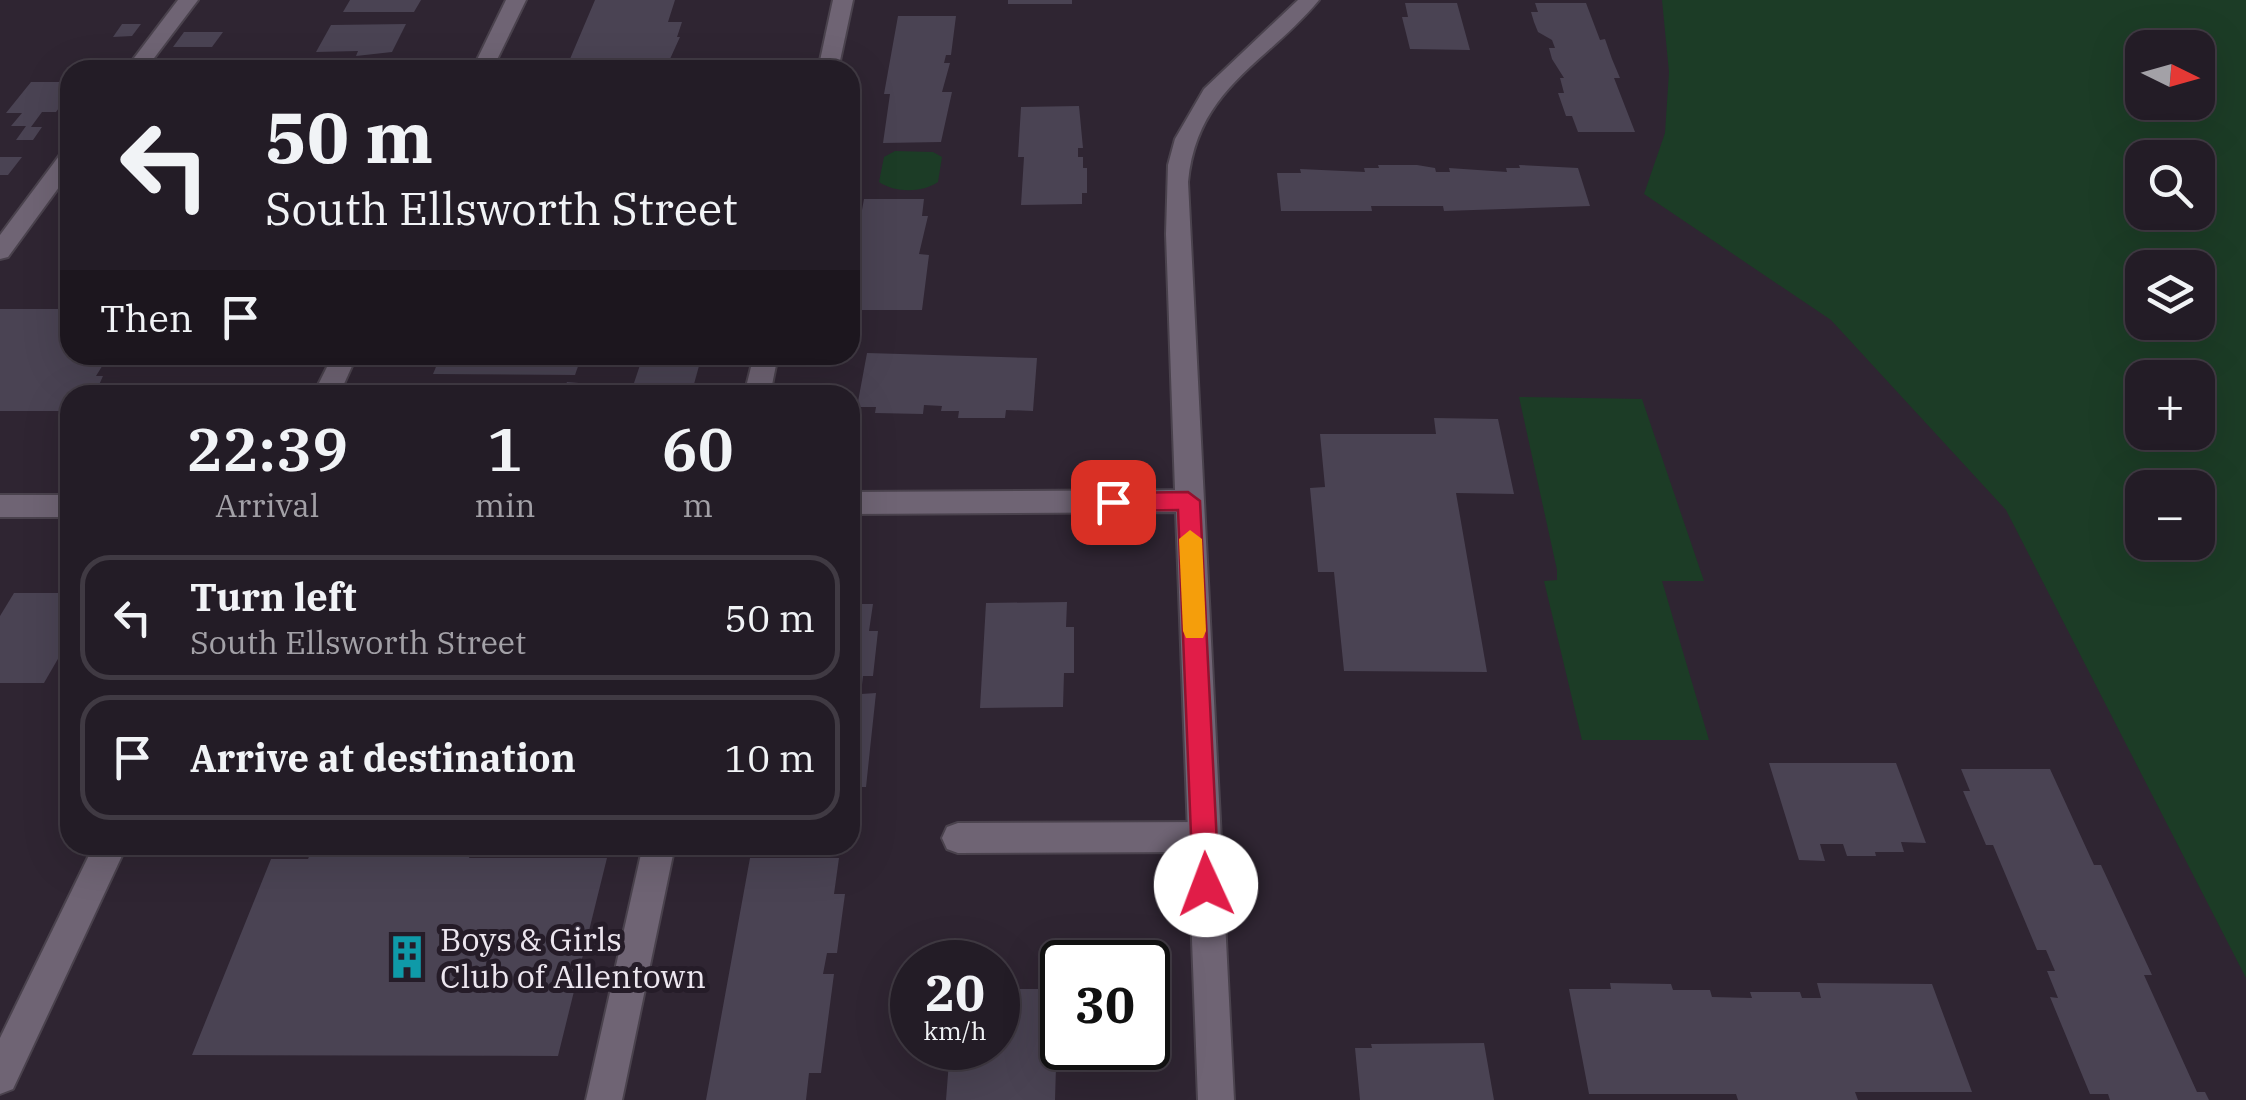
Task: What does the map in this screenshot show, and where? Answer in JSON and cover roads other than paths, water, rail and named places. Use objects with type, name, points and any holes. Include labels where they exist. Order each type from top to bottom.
[{"type":"street","points":[[143,60],[188,0]]},
{"type":"street","points":[[487,60],[516,0]]},
{"type":"street","points":[[830,60],[843,0]]},
{"type":"street","points":[[1216,1100],[1176,204],[1180,161],[1194,122],[1217,86],[1310,0]]},
{"type":"street","points":[[0,251],[60,171]]},
{"type":"street","points":[[860,503],[1188,501]]},
{"type":"street","points":[[0,506],[60,506]]},
{"type":"street","points":[[958,838],[1204,837]]},
{"type":"street","points":[[0,1076],[106,855]]},
{"type":"street","points":[[604,1100],[657,855]]},
{"type":"place","name":"Boys & Girls Club of Allentown","points":[[407,957]]}]
